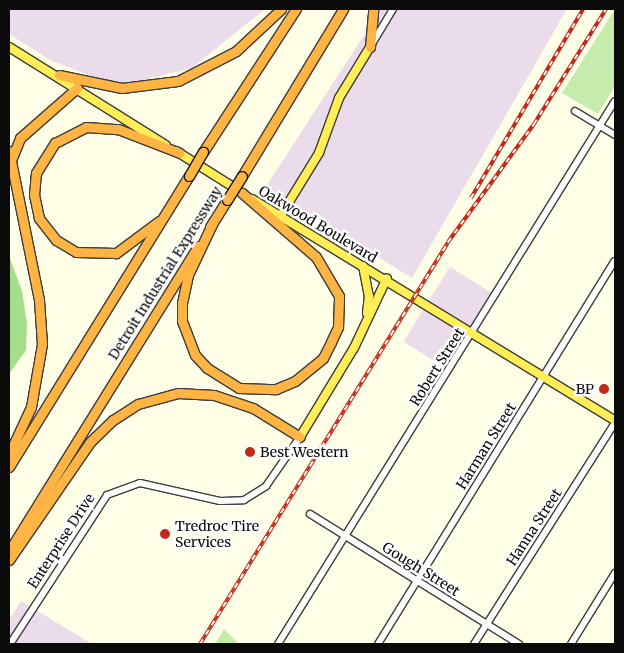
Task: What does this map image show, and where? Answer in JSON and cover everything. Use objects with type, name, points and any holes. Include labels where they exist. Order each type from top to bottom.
[{"type":"highway","points":[[59,75],[127,88],[178,81],[236,51],[281,9]]},
{"type":"highway","points":[[9,467],[159,221],[296,9]]},
{"type":"highway","name":"Detroit Industrial Expressway","points":[[9,551],[242,176],[343,9]]},
{"type":"highway","points":[[370,47],[373,9]]},
{"type":"highway","points":[[11,164],[20,138],[77,88]]},
{"type":"highway","points":[[159,221],[116,253],[76,252],[56,240],[39,218],[34,195],[36,173],[55,143],[86,128],[118,129],[180,154]]},
{"type":"highway","points":[[9,151],[39,300],[42,344],[31,406],[9,454]]},
{"type":"highway","points":[[213,222],[188,275],[182,303],[182,321],[195,355],[222,380],[239,388],[276,389],[295,381],[322,358],[331,342],[338,327],[339,296],[316,257],[242,193]]},
{"type":"highway","points":[[9,560],[90,442],[112,420],[138,404],[178,393],[214,395],[254,408],[300,437]]},
{"type":"main road","name":"Oakwood Boulevard","points":[[9,47],[59,75],[242,193],[362,266],[387,278],[615,422]]},
{"type":"main road","points":[[281,215],[319,153],[340,98],[370,47]]},
{"type":"main road","points":[[361,333],[370,296],[362,266]]},
{"type":"main road","name":"Enterprise Drive","points":[[300,437],[361,333],[387,278]]},
{"type":"street","points":[[370,47],[393,9]]},
{"type":"street","name":"Robert Street","points":[[278,644],[474,332],[615,102]]},
{"type":"street","points":[[575,111],[615,135]]},
{"type":"street","name":"Harman Street","points":[[378,644],[615,261]]},
{"type":"street","name":"Hanna Street","points":[[474,644],[615,422]]},
{"type":"street","name":"Enterprise Drive","points":[[10,644],[107,495],[140,482],[220,501],[244,500],[266,486],[300,437]]},
{"type":"street","name":"Gough Street","points":[[310,514],[519,644]]},
{"type":"street","points":[[571,644],[615,573]]},
{"type":"shaded area","points":[[9,9],[265,9],[192,68],[131,83],[101,80],[50,60],[9,34]]},
{"type":"shaded area","points":[[381,9],[567,9],[412,278],[265,188]]},
{"type":"shaded area","points":[[450,267],[496,296],[449,370],[403,342]]},
{"type":"shaded area","points":[[21,601],[92,644],[9,644],[9,620]]},
{"type":"green space","points":[[615,9],[615,86],[598,114],[562,93]]},
{"type":"green space","points":[[9,256],[22,291],[27,324],[26,350],[9,374]]},
{"type":"green space","points":[[224,629],[239,644],[215,644]]},
{"type":"railway","points":[[471,198],[583,9]]},
{"type":"railway","points":[[200,644],[448,242],[534,124],[606,9]]},
{"type":"place","name":"BP","points":[[604,389]]},
{"type":"place","name":"Best Western","points":[[250,452]]},
{"type":"place","name":"Tredroc Tire Services","points":[[165,534]]}]
